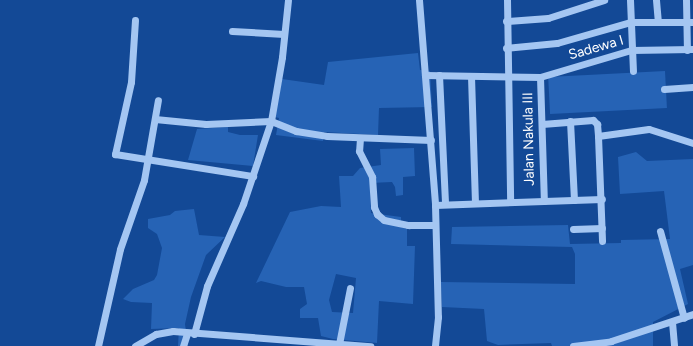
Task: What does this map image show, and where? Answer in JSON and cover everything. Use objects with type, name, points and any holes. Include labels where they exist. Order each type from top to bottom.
[{"type":"street","points":[[183,346],[191,334],[207,286],[253,176],[271,121],[288,0]]},
{"type":"street","points":[[420,0],[435,205],[438,317],[435,346]]},
{"type":"street","points":[[507,0],[506,77],[510,202]]},
{"type":"street","points":[[506,21],[548,18],[604,0]]},
{"type":"street","points":[[630,0],[633,71]]},
{"type":"street","points":[[656,0],[658,22]]},
{"type":"street","points":[[686,0],[690,22],[690,49]]},
{"type":"street","points":[[135,20],[131,82],[115,154],[253,176]]},
{"type":"street","points":[[506,48],[557,43],[630,22],[690,22]]},
{"type":"street","points":[[232,31],[284,34]]},
{"type":"street","name":"Sadewa I","points":[[425,75],[540,77],[631,50],[690,49]]},
{"type":"street","points":[[439,75],[445,204]]},
{"type":"street","points":[[472,76],[475,203]]},
{"type":"street","name":"Jalan Nakula III","points":[[540,77],[544,201]]},
{"type":"street","points":[[664,89],[693,87]]},
{"type":"street","points":[[427,97],[439,96]]},
{"type":"street","points":[[98,346],[120,250],[148,160],[158,100]]},
{"type":"street","points":[[155,119],[206,124],[271,121],[309,134],[360,138],[431,140]]},
{"type":"street","points":[[542,124],[595,120],[598,136],[602,199],[602,241]]},
{"type":"street","points":[[570,121],[574,200]]},
{"type":"street","points":[[598,136],[649,129],[693,143]]},
{"type":"street","points":[[360,138],[359,151],[372,177],[374,207],[377,214],[384,220],[408,225],[435,226]]},
{"type":"street","points":[[435,205],[602,199]]},
{"type":"street","points":[[573,229],[602,228]]},
{"type":"street","points":[[660,231],[684,318]]},
{"type":"street","points":[[339,344],[350,288]]},
{"type":"street","points":[[573,346],[611,341],[693,314]]},
{"type":"street","points":[[672,322],[674,346]]},
{"type":"street","points":[[135,346],[164,332],[274,343],[370,346]]},
{"type":"shaded area","points":[[418,53],[420,70],[430,71],[432,107],[379,108],[378,135],[324,132],[323,141],[276,135],[279,118],[275,117],[282,79],[324,85],[328,62]]},
{"type":"shaded area","points":[[665,71],[667,108],[550,114],[548,77]]},
{"type":"shaded area","points":[[228,127],[228,132],[240,135],[258,135],[253,166],[188,160],[197,129]]},
{"type":"shaded area","points":[[414,148],[415,176],[403,177],[403,195],[396,196],[395,187],[392,182],[370,183],[371,213],[401,217],[401,227],[407,229],[407,246],[415,246],[413,304],[379,301],[377,343],[333,339],[321,336],[318,318],[300,318],[300,309],[307,304],[304,287],[286,287],[261,281],[256,283],[290,212],[321,206],[341,207],[339,176],[353,176],[360,168],[381,165],[380,149]],"holes":[[[336,274],[356,278],[353,313],[332,312],[329,300]]]},
{"type":"shaded area","points":[[636,152],[647,161],[693,159],[693,265],[680,269],[688,304],[653,322],[653,346],[552,346],[551,343],[498,345],[487,341],[484,309],[442,307],[441,282],[575,284],[575,254],[572,247],[451,244],[452,227],[568,225],[570,244],[621,243],[621,240],[670,239],[664,191],[620,194],[618,157]]},
{"type":"shaded area","points":[[194,209],[199,235],[225,237],[206,255],[191,297],[185,324],[188,346],[178,346],[179,328],[151,329],[152,303],[131,302],[123,299],[133,289],[154,280],[157,275],[162,248],[157,234],[148,228],[148,219],[170,215],[175,211]]}]
